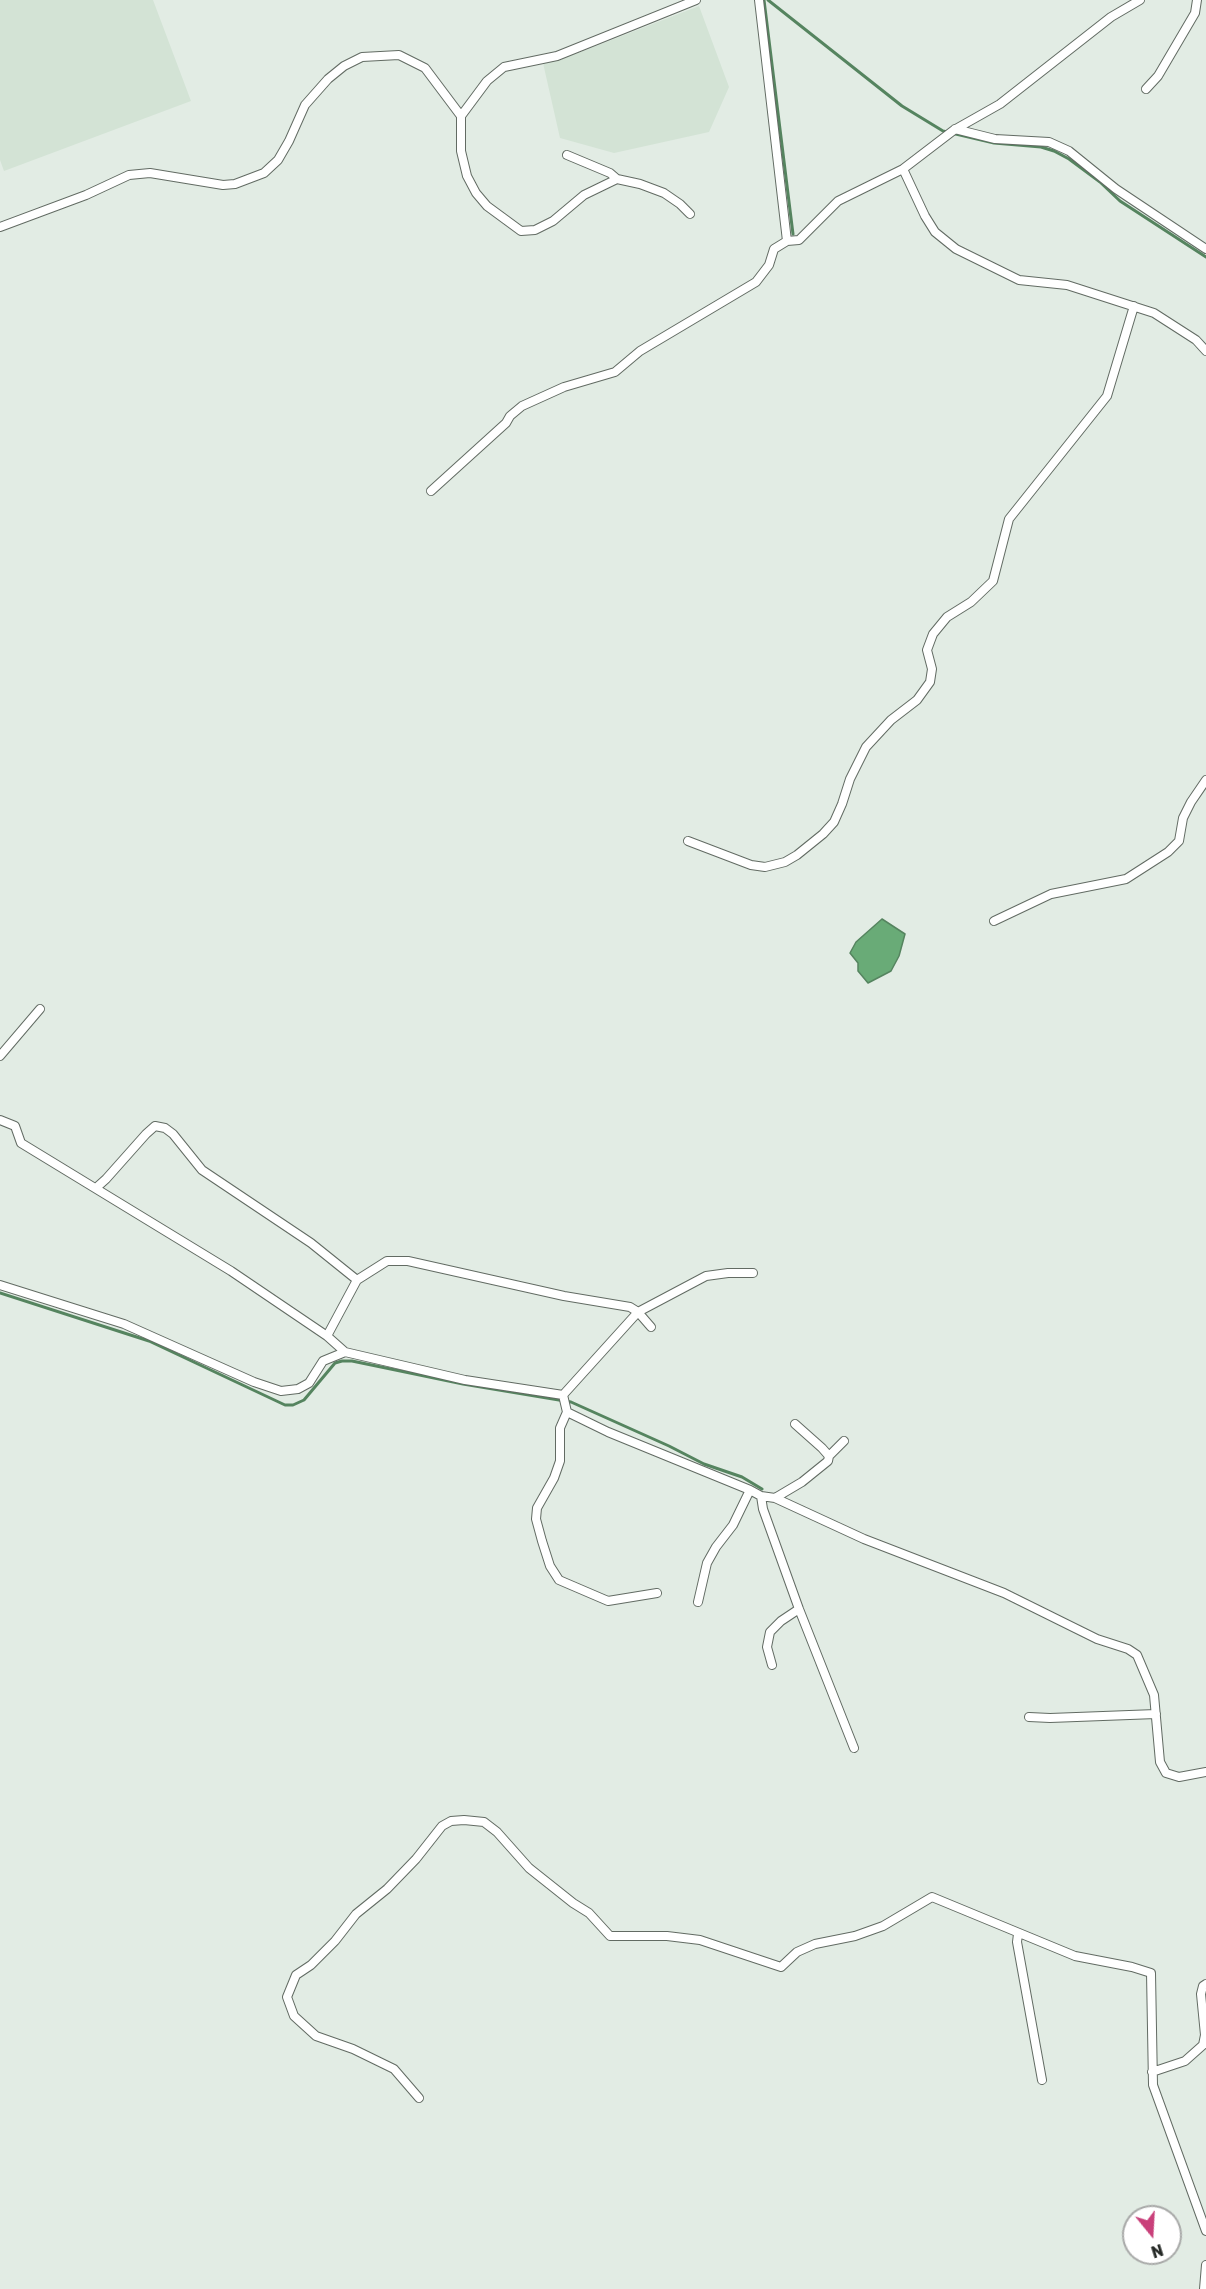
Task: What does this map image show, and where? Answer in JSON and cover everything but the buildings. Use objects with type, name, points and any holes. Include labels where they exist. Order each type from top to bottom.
[{"type":"street","points":[[617,179],[584,195],[553,221],[535,230],[521,231],[487,206],[472,185],[461,151],[461,116],[487,81],[504,67],[557,56],[696,0]]},
{"type":"street","points":[[759,0],[787,241]]},
{"type":"street","points":[[431,492],[522,406],[564,387],[615,372],[640,351],[756,282],[768,265],[774,249],[787,241],[799,240],[838,201],[903,169],[954,129],[1000,104],[1111,16],[1140,0]]},
{"type":"street","points":[[1146,89],[1158,76],[1194,13],[1197,0]]},
{"type":"street","points":[[0,227],[86,195],[129,175],[150,173],[223,185],[235,184],[264,173],[278,160],[306,105],[328,79],[344,66],[362,57],[399,55],[425,68],[461,116]]},
{"type":"street","points":[[954,129],[995,139],[1049,142],[1069,151],[1126,196],[1206,249]]},
{"type":"street","points":[[567,155],[617,179],[664,193],[690,214]]},
{"type":"street","points":[[903,169],[934,232],[956,249],[1019,280],[1067,285],[1154,313],[1197,340],[1206,351]]},
{"type":"street","points":[[688,841],[751,865],[765,867],[785,862],[797,855],[834,822],[843,804],[850,779],[866,747],[891,720],[917,700],[930,682],[932,669],[927,650],[933,634],[947,617],[971,602],[993,581],[1009,519],[1107,396],[1134,306]]},
{"type":"street","points":[[994,921],[1051,894],[1126,879],[1168,852],[1179,841],[1183,818],[1206,780]]},
{"type":"street","points":[[0,1056],[40,1009]]},
{"type":"street","points":[[0,1120],[15,1126],[21,1143],[231,1271],[327,1336],[345,1352],[465,1380],[563,1396]]},
{"type":"street","points":[[96,1188],[155,1126],[165,1128],[173,1134],[202,1170],[311,1243],[357,1280]]},
{"type":"street","points":[[327,1336],[357,1280],[387,1261],[408,1261],[564,1296],[630,1307],[638,1312],[651,1327]]},
{"type":"street","points":[[563,1396],[638,1312],[706,1276],[753,1273]]},
{"type":"street","points":[[0,1285],[124,1324],[254,1382],[281,1391],[298,1389],[309,1383],[323,1361],[345,1352]]},
{"type":"street","points":[[563,1396],[566,1409],[560,1428],[560,1461],[537,1508],[539,1530],[550,1566],[559,1580],[608,1601],[657,1593]]},
{"type":"street","points":[[566,1409],[608,1432],[762,1496],[775,1498],[864,1539],[1004,1593],[1097,1639],[1128,1649],[1137,1655],[1154,1695],[1160,1761],[1166,1773],[1179,1777],[1206,1772]]},
{"type":"street","points":[[795,1424],[829,1456]]},
{"type":"street","points":[[775,1498],[822,1468],[829,1456],[844,1441]]},
{"type":"street","points":[[698,1602],[707,1563],[716,1547],[733,1526],[750,1490]]},
{"type":"street","points":[[762,1496],[763,1509],[799,1610],[854,1748]]},
{"type":"street","points":[[772,1665],[767,1647],[770,1632],[781,1621],[799,1610]]},
{"type":"street","points":[[1029,1717],[1156,1714]]},
{"type":"street","points":[[419,2098],[394,2069],[353,2049],[316,2036],[294,2016],[287,1997],[296,1975],[311,1965],[335,1941],[356,1914],[387,1889],[416,1859],[442,1826],[451,1821],[484,1822],[497,1832],[529,1868],[589,1913],[610,1936],[667,1936],[700,1940],[781,1967],[797,1952],[815,1944],[855,1936],[883,1926],[932,1897],[1075,1956],[1151,1973],[1153,2085],[1206,2231]]},
{"type":"street","points":[[1018,1934],[1017,1942],[1042,2080]]},
{"type":"street","points":[[1152,2072],[1185,2061],[1203,2045],[1205,2035],[1201,1994],[1206,1984]]},
{"type":"street","points":[[1203,2289],[1206,2265]]},
{"type":"shaded area","points":[[0,0],[153,0],[191,101],[4,171],[0,160]]},
{"type":"shaded area","points":[[699,6],[729,87],[709,132],[614,153],[560,138],[543,63],[578,53]]},
{"type":"shaded area","points":[[882,919],[905,934],[899,956],[891,971],[868,983],[858,971],[858,963],[850,953],[856,942]]},
{"type":"waterway","points":[[764,0],[793,234]]},
{"type":"waterway","points":[[768,0],[902,106],[943,131],[994,143],[1041,147],[1054,151],[1100,182],[1120,201],[1206,257]]},
{"type":"waterway","points":[[0,1293],[149,1341],[285,1405],[293,1405],[304,1400],[335,1363],[352,1361],[463,1384],[571,1402],[704,1464],[742,1477],[762,1489]]}]
